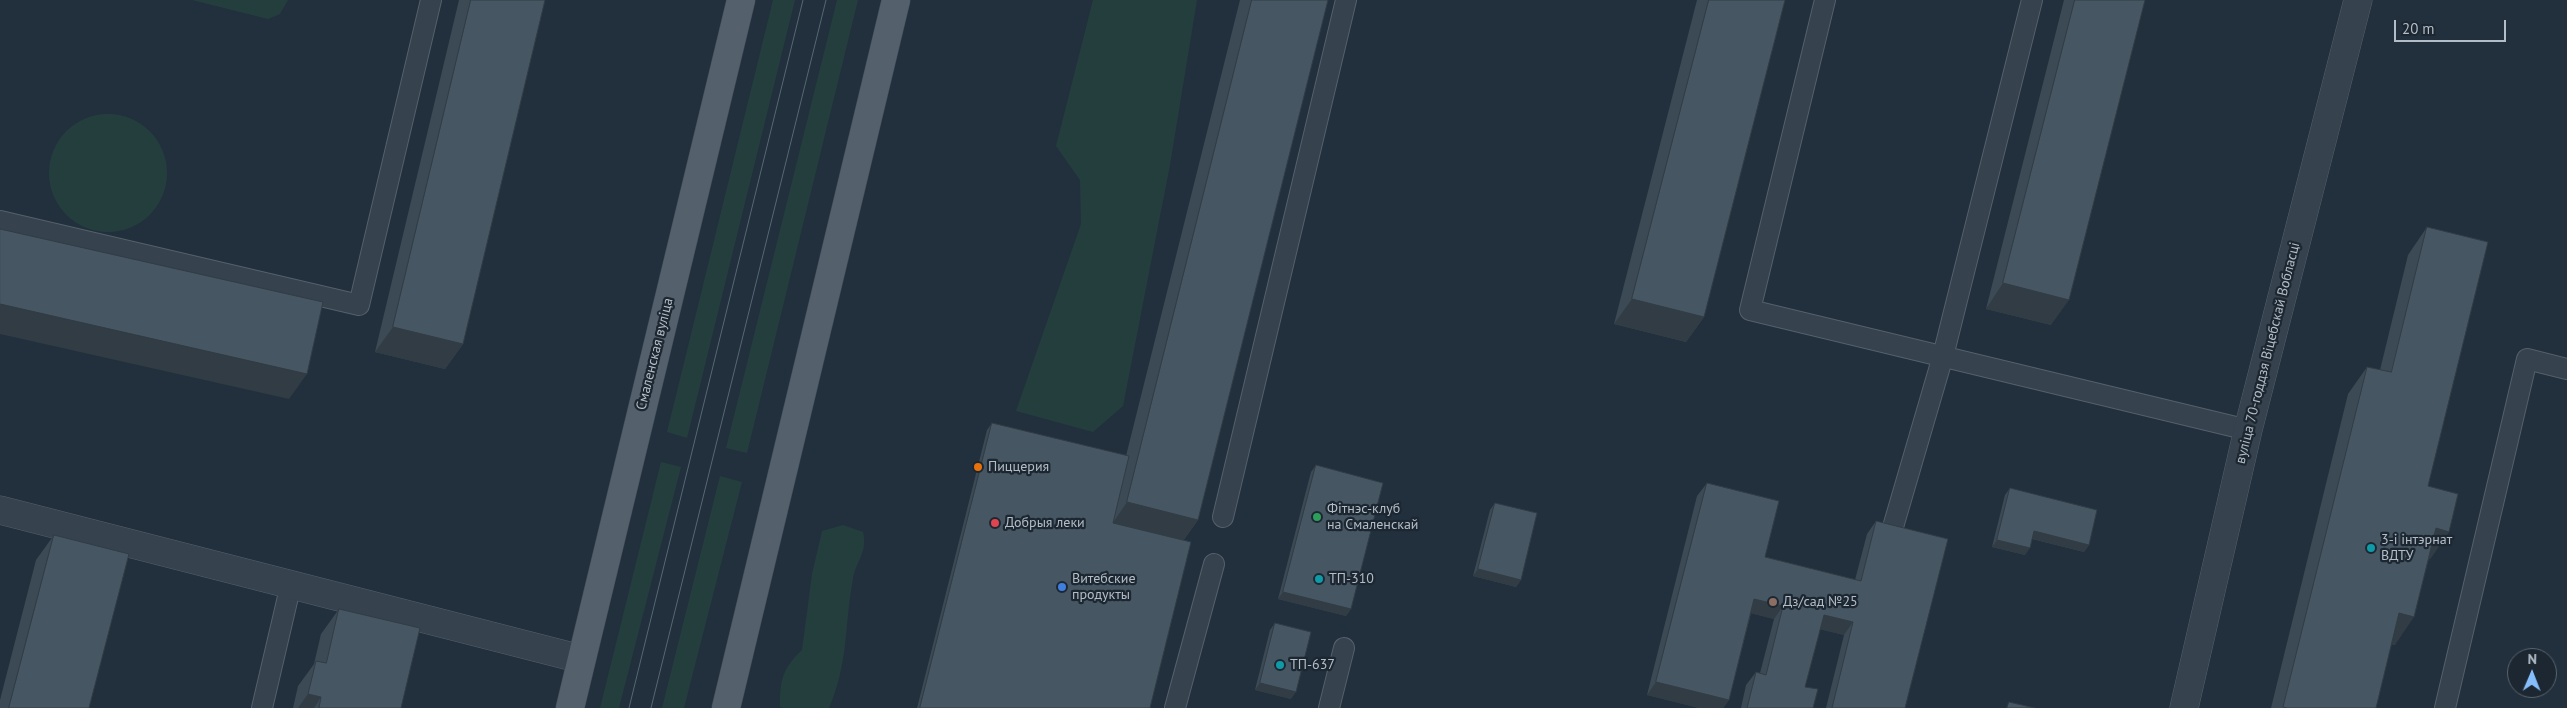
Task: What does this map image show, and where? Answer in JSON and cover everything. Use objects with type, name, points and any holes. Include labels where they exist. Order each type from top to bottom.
[{"type":"main road","name":"Смаленская вуліца","points":[[570,708],[741,0]]},
{"type":"main road","points":[[726,708],[896,0]]},
{"type":"street","name":"вуліца 70-годдзя Віцебскай Вобласці","points":[[2184,708],[2248,430],[2358,0]]},
{"type":"street","points":[[0,510],[581,659]]},
{"type":"lane","points":[[0,221],[359,305],[431,0]]},
{"type":"lane","points":[[1224,518],[1346,0]]},
{"type":"lane","points":[[1825,0],[1750,310],[2248,430]]},
{"type":"lane","points":[[1893,527],[1943,356],[2032,0]]},
{"type":"lane","points":[[2445,708],[2527,359],[2567,369]]},
{"type":"lane","points":[[1175,708],[1214,564]]},
{"type":"lane","points":[[262,708],[291,584]]},
{"type":"lane","points":[[1329,708],[1344,648]]},
{"type":"green space","points":[[192,0],[288,0],[280,14],[268,19]]},
{"type":"green space","points":[[773,0],[795,0],[687,438],[667,432]]},
{"type":"green space","points":[[837,0],[858,0],[747,453],[726,448]]},
{"type":"green space","points":[[1093,0],[1197,0],[1170,165],[1123,406],[1093,432],[1016,411],[1081,224],[1080,180],[1056,146]]},
{"type":"green space","points":[[108,114],[119,115],[141,124],[157,140],[166,162],[166,184],[157,206],[141,222],[119,231],[108,232],[97,231],[75,222],[59,206],[50,184],[49,173],[50,162],[59,140],[75,124],[97,115]]},
{"type":"green space","points":[[661,462],[681,467],[619,708],[600,708]]},
{"type":"green space","points":[[720,476],[742,482],[684,708],[662,708]]},
{"type":"green space","points":[[843,525],[863,532],[864,546],[853,579],[843,659],[835,691],[829,708],[780,707],[782,682],[786,669],[802,650],[812,574],[822,531]]},
{"type":"building","points":[[471,0],[545,0],[463,344],[393,327]]},
{"type":"building","points":[[1252,0],[1328,0],[1198,520],[1127,502]]},
{"type":"building","points":[[1709,0],[1785,0],[1704,317],[1632,299]]},
{"type":"building","points":[[2075,0],[2145,0],[2069,300],[2003,283]]},
{"type":"building","name":"3-і інтэрнат ВДТУ","points":[[2427,227],[2488,242],[2428,486],[2458,494],[2449,532],[2436,528],[2414,617],[2399,613],[2376,708],[2283,707],[2367,367],[2391,372]]},
{"type":"building","points":[[0,229],[323,302],[307,374],[0,304]]},
{"type":"building","name":"Витебские продукты","points":[[992,423],[1129,456],[1113,523],[1191,542],[1150,708],[920,708]]},
{"type":"building","points":[[1316,465],[1383,483],[1351,609],[1283,592]]},
{"type":"building","points":[[1707,483],[1779,501],[1765,557],[1861,581],[1876,521],[1948,539],[1905,708],[1832,708],[1853,622],[1824,615],[1805,687],[1818,689],[1813,708],[1747,708],[1756,672],[1766,675],[1783,606],[1754,599],[1729,700],[1656,682]]},
{"type":"building","points":[[2010,488],[2097,510],[2089,545],[2034,531],[2030,548],[1997,540]]},
{"type":"building","points":[[1495,503],[1537,513],[1521,580],[1478,569]]},
{"type":"building","points":[[54,535],[129,554],[89,708],[9,708]]},
{"type":"building","points":[[339,609],[420,628],[401,708],[319,708],[321,697],[308,694],[316,661],[326,663]]},
{"type":"building","name":"ТП-637","points":[[1275,623],[1311,632],[1296,692],[1260,683]]},
{"type":"building","points":[[2009,702],[2035,708],[2007,708]]},
{"type":"tram line","points":[[629,708],[803,0]]},
{"type":"tram line","points":[[651,708],[826,0]]},
{"type":"place","name":"Пиццерия","points":[[978,467]]},
{"type":"place","name":"Фітнэс-клуб на Смаленскай","points":[[1317,517]]},
{"type":"place","name":"Добрыя леки","points":[[995,523]]},
{"type":"place","name":"3-і інтэрнат ВДТУ","points":[[2371,548]]},
{"type":"place","name":"ТП-310","points":[[1319,579]]},
{"type":"place","name":"Витебские продукты","points":[[1062,587]]},
{"type":"place","name":"Дз/сад №25","points":[[1773,602]]},
{"type":"place","name":"ТП-637","points":[[1280,665]]}]
